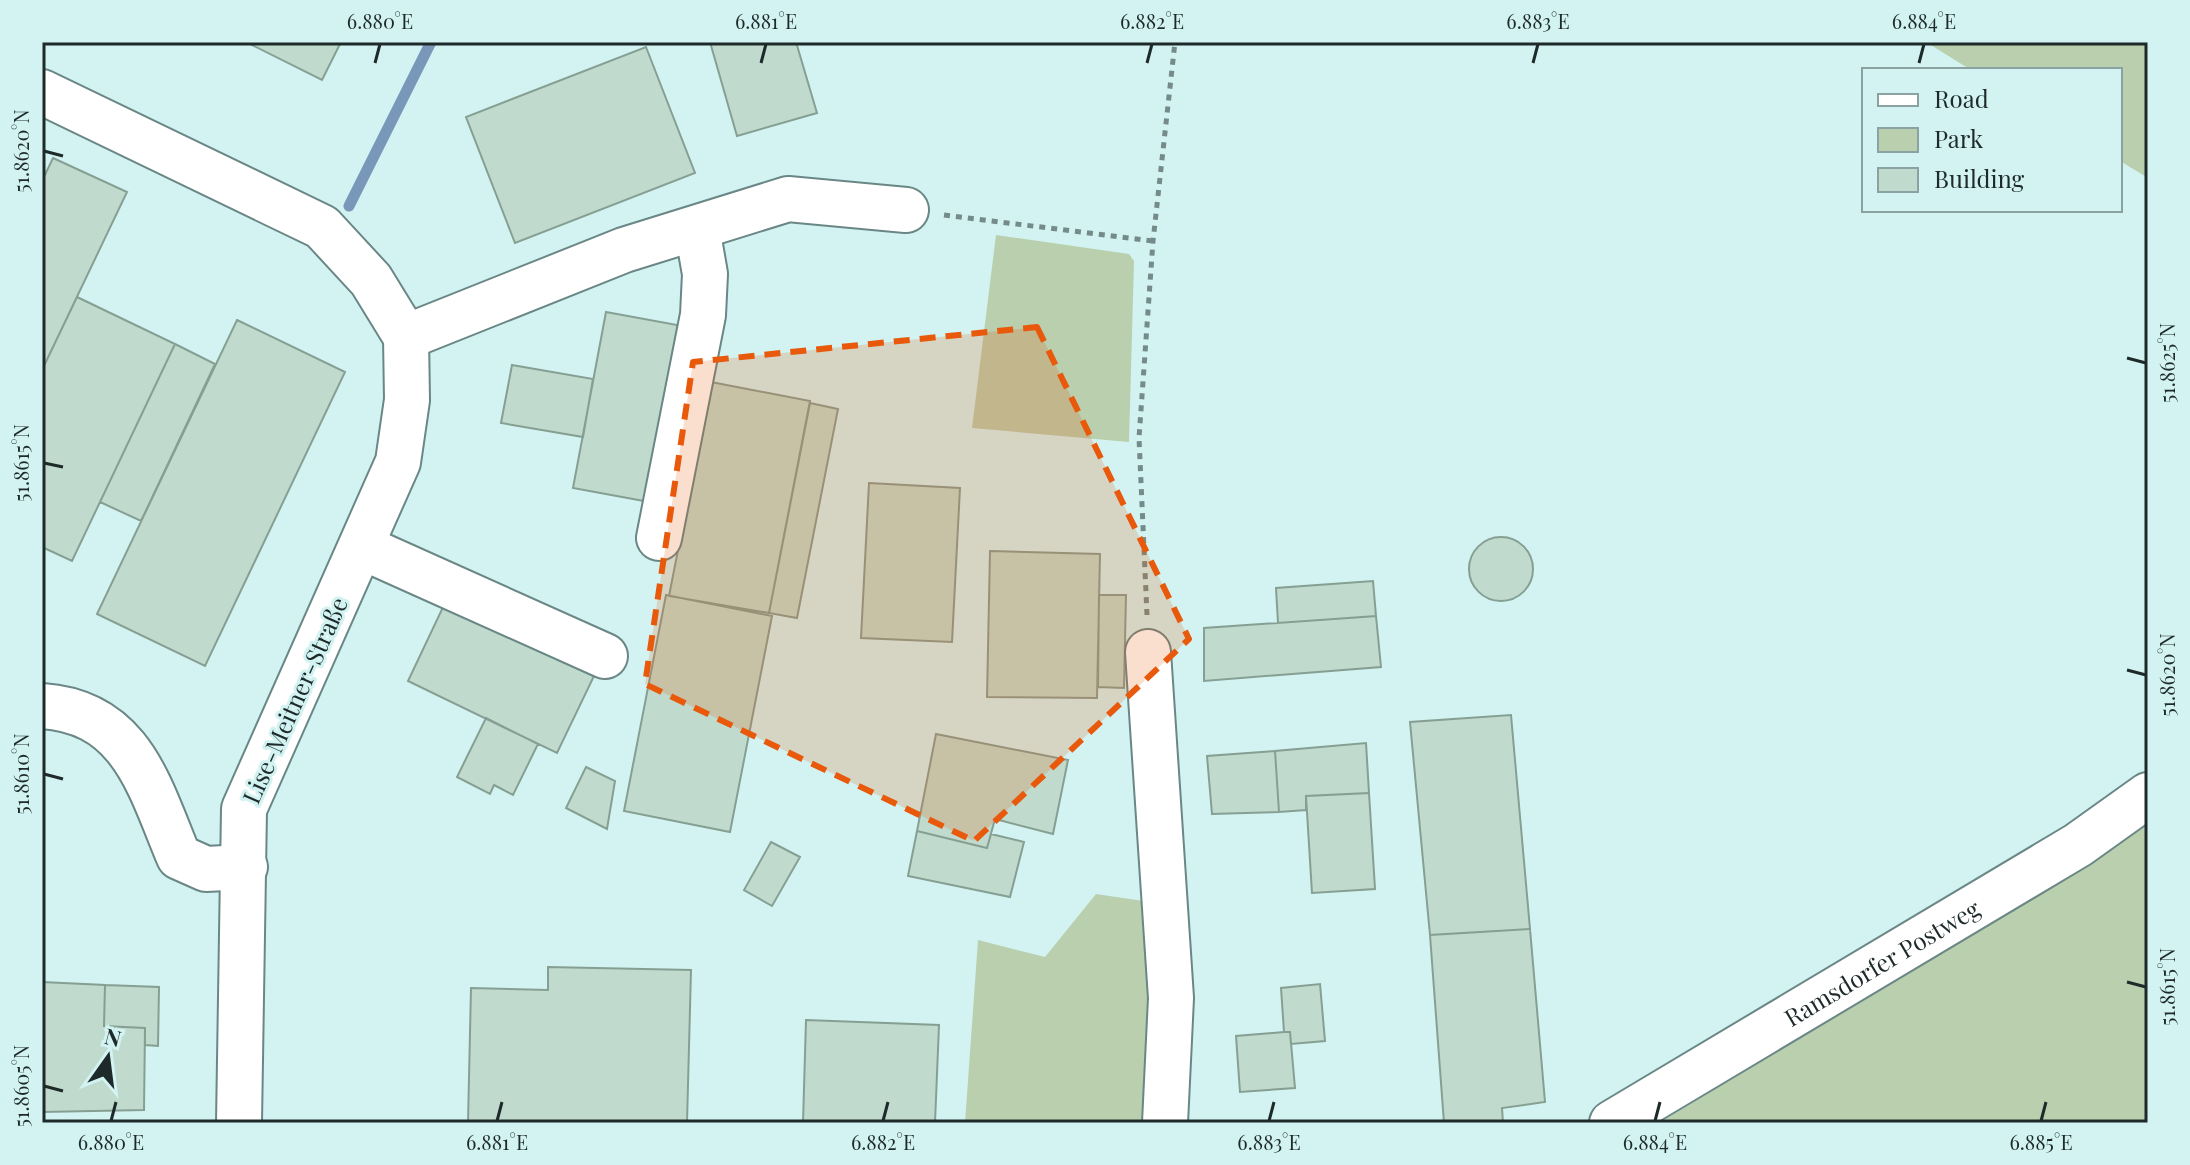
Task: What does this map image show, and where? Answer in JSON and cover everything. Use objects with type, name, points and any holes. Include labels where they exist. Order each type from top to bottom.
[{"type":"street","points":[[42,92],[322,227],[371,280],[406,337],[624,250],[788,199],[906,210]]},
{"type":"street","points":[[659,538],[703,315],[705,274],[697,228]]},
{"type":"street","name":"Lise-Meitner-Straße","points":[[239,1123],[244,809],[398,462],[407,400],[406,337]]},
{"type":"street","points":[[362,547],[605,656]]},
{"type":"street","points":[[1148,652],[1171,998],[1165,1123]]},
{"type":"street","points":[[42,706],[96,719],[127,744],[148,783],[179,857],[206,869],[245,867]]},
{"type":"street","name":"Ramsdorfer Postweg","points":[[1612,1123],[2078,845],[2148,795]]},
{"type":"path","points":[[1148,652],[1139,438],[1153,241],[1175,42]]},
{"type":"path","points":[[906,210],[1153,241]]},
{"type":"highlighted area","points":[[1037,327],[1189,639],[974,841],[645,684],[693,362]]},
{"type":"green space","points":[[1926,42],[2148,42],[2148,178],[2122,162],[2122,68],[1968,68]]},
{"type":"green space","points":[[996,235],[1129,254],[1134,261],[1129,442],[972,428]]},
{"type":"green space","points":[[2148,809],[2148,1123],[1659,1123],[1833,1018]]},
{"type":"green space","points":[[1096,894],[1157,903],[1155,1123],[965,1123],[978,940],[1045,957]]},
{"type":"building","points":[[246,42],[341,42],[322,80]]},
{"type":"building","points":[[710,42],[796,42],[817,113],[737,136]]},
{"type":"building","points":[[646,47],[695,173],[515,243],[466,117]]},
{"type":"building","points":[[53,158],[127,192],[42,370],[42,181]]},
{"type":"building","points":[[77,297],[175,344],[72,561],[42,547],[42,370]]},
{"type":"building","points":[[606,312],[688,327],[655,503],[573,488]]},
{"type":"building","points":[[237,320],[345,372],[205,666],[97,614]]},
{"type":"building","points":[[175,344],[215,364],[141,521],[100,502]]},
{"type":"building","points":[[512,365],[593,379],[583,437],[501,423]]},
{"type":"building","points":[[711,382],[810,401],[769,613],[669,596]]},
{"type":"building","points":[[810,403],[838,409],[797,618],[769,613]]},
{"type":"building","points":[[869,483],[960,488],[952,642],[861,638]]},
{"type":"building","points":[[1501,537],[1513,539],[1524,546],[1531,557],[1531,581],[1524,592],[1513,599],[1501,601],[1489,599],[1478,592],[1471,581],[1469,569],[1471,557],[1478,546],[1489,539]]},
{"type":"building","points":[[990,551],[1100,554],[1097,698],[987,697]]},
{"type":"building","points":[[1373,581],[1376,616],[1278,623],[1276,588]]},
{"type":"building","points":[[666,595],[772,616],[730,832],[624,811]]},
{"type":"building","points":[[1099,595],[1126,595],[1124,688],[1098,687]]},
{"type":"building","points":[[444,605],[594,676],[557,753],[408,681]]},
{"type":"building","points":[[1376,616],[1381,667],[1204,681],[1204,628]]},
{"type":"building","points":[[1511,715],[1530,929],[1430,935],[1410,722]]},
{"type":"building","points":[[486,718],[538,744],[513,795],[494,785],[490,794],[457,777]]},
{"type":"building","points":[[936,734],[1068,760],[1053,834],[995,819],[987,848],[917,831]]},
{"type":"building","points":[[1366,743],[1369,793],[1306,796],[1306,810],[1279,812],[1275,751]]},
{"type":"building","points":[[1275,751],[1279,812],[1212,814],[1207,756]]},
{"type":"building","points":[[586,767],[615,781],[607,829],[566,808]]},
{"type":"building","points":[[1369,793],[1375,889],[1312,893],[1306,796]]},
{"type":"building","points":[[917,831],[987,848],[991,834],[1024,842],[1010,897],[908,876]]},
{"type":"building","points":[[771,842],[800,857],[772,906],[744,890]]},
{"type":"building","points":[[1530,929],[1545,1102],[1502,1108],[1503,1123],[1444,1123],[1430,935]]},
{"type":"building","points":[[548,967],[691,970],[687,1123],[468,1123],[471,988],[548,990]]},
{"type":"building","points":[[42,982],[105,985],[104,1026],[145,1028],[144,1110],[42,1112]]},
{"type":"building","points":[[1320,984],[1325,1041],[1291,1044],[1290,1032],[1284,1032],[1281,988]]},
{"type":"building","points":[[105,985],[159,987],[158,1046],[145,1045],[145,1028],[104,1026]]},
{"type":"building","points":[[806,1020],[939,1025],[935,1123],[803,1123]]},
{"type":"building","points":[[1290,1032],[1295,1088],[1240,1092],[1236,1036]]},
{"type":"waterway","points":[[349,206],[431,42]]}]
